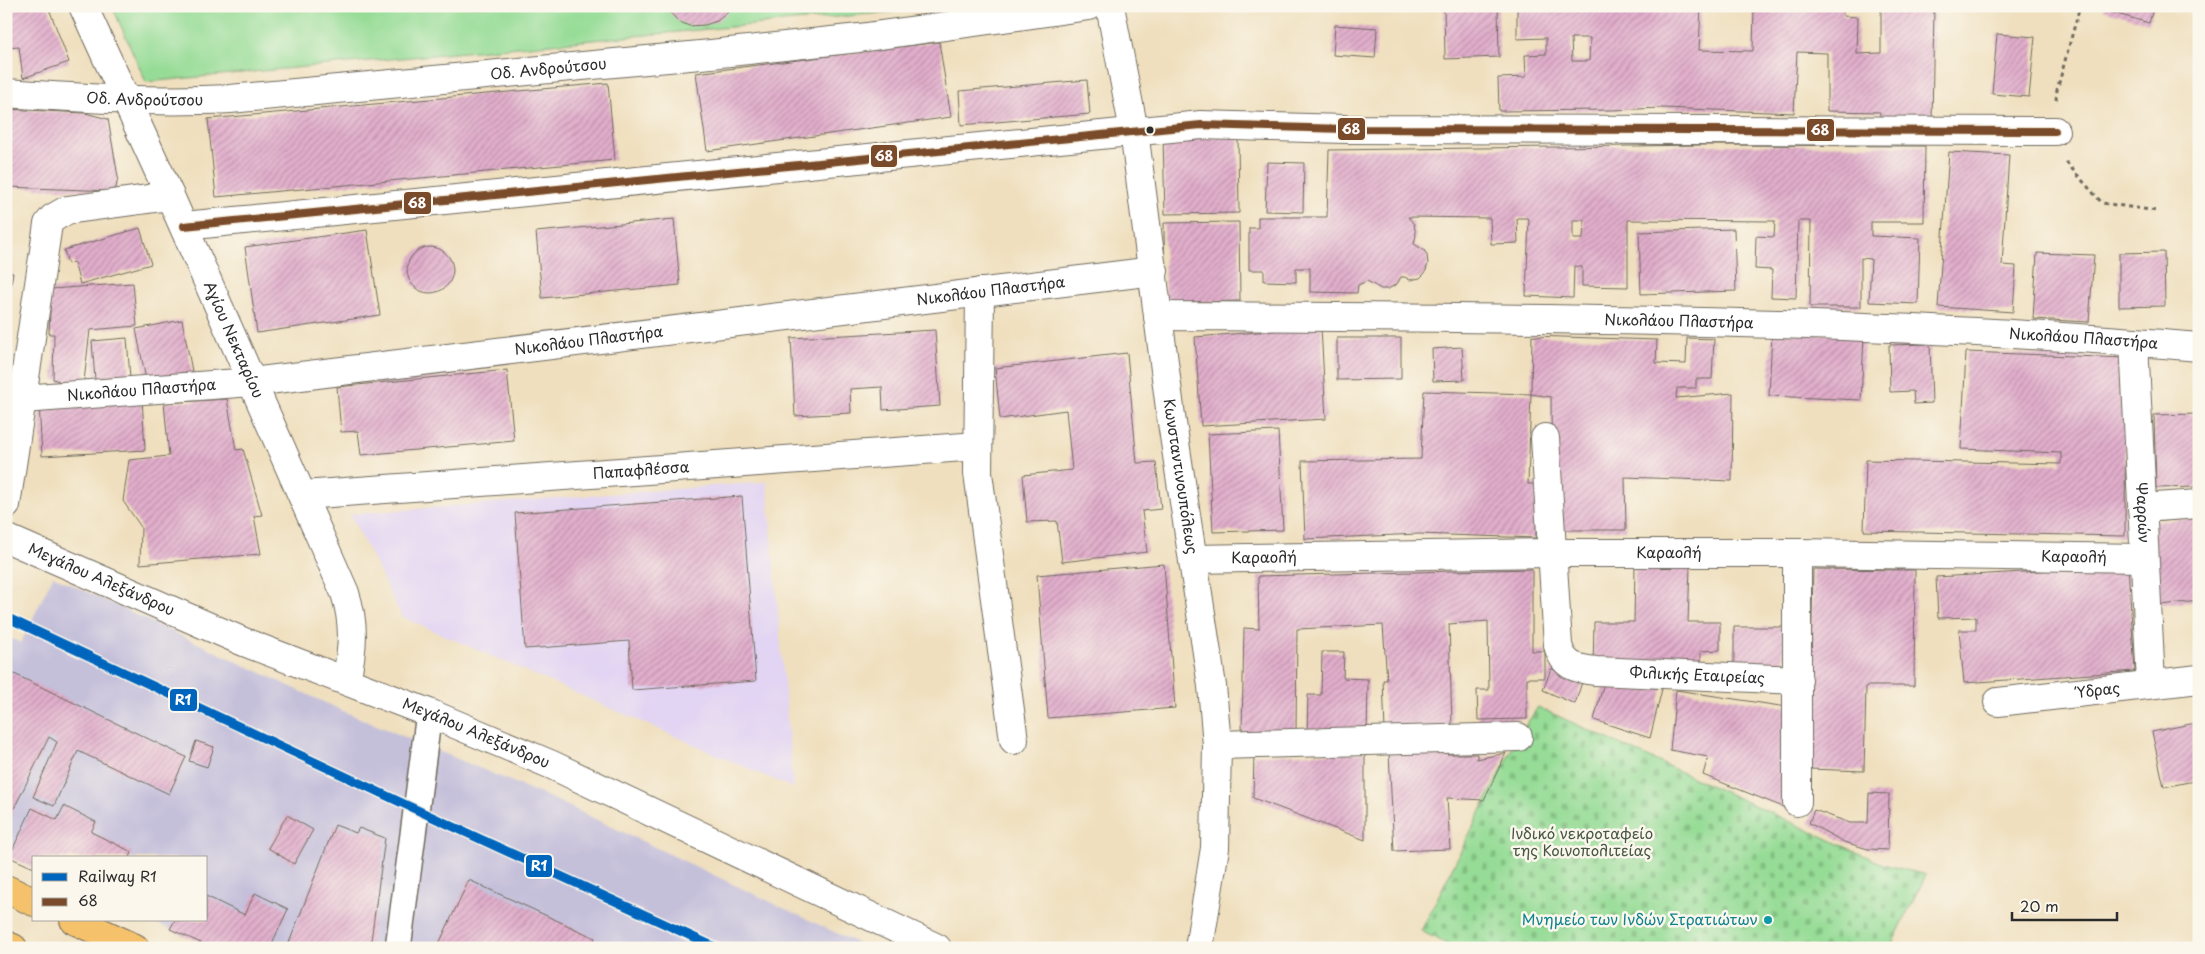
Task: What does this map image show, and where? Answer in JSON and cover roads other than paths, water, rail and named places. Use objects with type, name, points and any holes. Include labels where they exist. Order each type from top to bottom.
[{"type":"main road","points":[[6,889],[32,901]]},
{"type":"main road","points":[[78,922],[135,948]]},
{"type":"main road","points":[[6,945],[12,948]]},
{"type":"street","name":"Αγίου Νεκταρίου","points":[[83,6],[184,226],[303,495],[350,608],[353,639],[346,680]]},
{"type":"street","name":"Οδ. Ανδρούτσου","points":[[6,93],[193,101],[230,99],[711,54],[859,38],[1089,6]]},
{"type":"street","name":"Κωνσταντινουπόλεως","points":[[1110,6],[1134,130],[1154,270],[1171,416],[1212,686],[1217,745],[1215,848],[1199,948]]},
{"type":"street","points":[[184,226],[1099,136],[1134,130],[1201,125],[1345,129],[2054,131]]},
{"type":"street","points":[[6,505],[48,224],[53,218],[67,210],[170,196]]},
{"type":"street","name":"Νικολάου Πλαστήρα","points":[[23,399],[252,382],[1154,270]]},
{"type":"street","points":[[980,292],[978,446],[981,501],[1014,740]]},
{"type":"street","name":"Νικολάου Πλαστήρα","points":[[1158,316],[1448,317],[1781,323],[2199,347]]},
{"type":"street","name":"Ψαρρών","points":[[2134,342],[2151,684]]},
{"type":"street","name":"Φιλικής Εταιρείας","points":[[1545,438],[1551,553],[1560,654],[1565,662],[1573,667],[1596,671],[1798,680]]},
{"type":"street","name":"Παπαφλέσσα","points":[[303,495],[978,446]]},
{"type":"street","points":[[2142,508],[2199,504]]},
{"type":"street","name":"Μεγάλου Αλεξάνδρου","points":[[6,538],[244,642],[429,713],[619,796],[937,948]]},
{"type":"street","name":"Καραολή","points":[[1193,559],[1551,553],[1796,553],[2144,558]]},
{"type":"street","points":[[1796,553],[1797,802]]},
{"type":"street","name":"Ύδρας","points":[[1998,702],[2199,679]]},
{"type":"street","points":[[398,948],[429,713]]},
{"type":"street","points":[[1217,745],[1518,737]]},
{"type":"rail line","name":"R1","points":[[6,617],[717,948]]},
{"type":"place","name":"Μνημείο των Ινδών Στρατιώτων","points":[[1768,920]]},
{"type":"park label","name":"Ινδικό νεκροταφείο της Κοινοπολιτείας","points":[[1582,842]]}]
